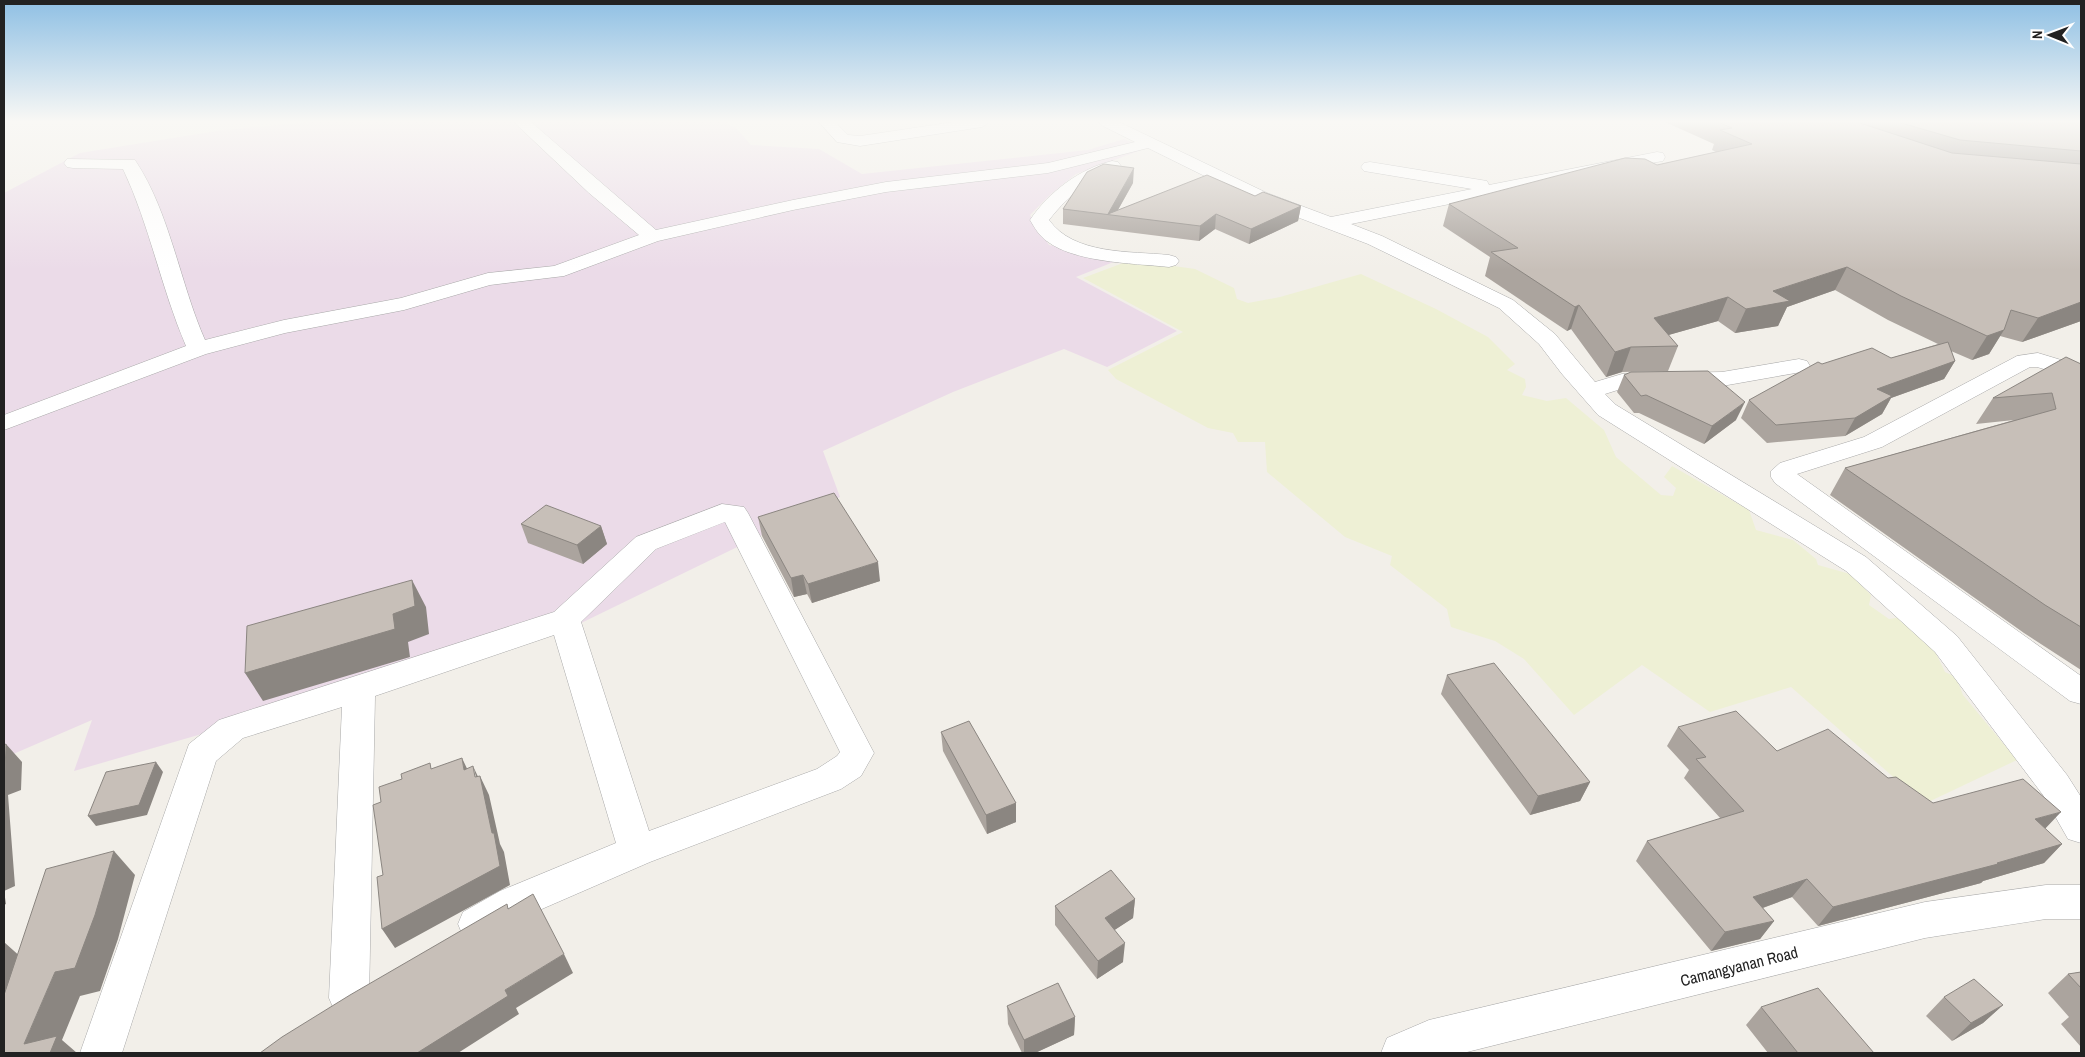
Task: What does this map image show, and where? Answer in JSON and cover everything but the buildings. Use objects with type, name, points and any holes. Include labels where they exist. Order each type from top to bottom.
[{"type":"street","points":[[133,171],[144,191],[159,231],[184,320],[198,349]]},
{"type":"street","points":[[576,171],[652,237]]},
{"type":"street","points":[[4,423],[198,349],[284,326],[404,304],[488,279],[557,272],[652,237],[793,205],[886,187],[1020,171]]},
{"type":"street","points":[[1095,171],[1060,196],[1039,220],[1043,230],[1059,242],[1085,251],[1169,261]]},
{"type":"street","points":[[1208,171],[1261,197],[1375,240],[1506,304],[1548,339],[1607,410],[1856,564],[1946,644],[2055,785],[2081,828]]},
{"type":"street","points":[[1396,171],[1497,188]]},
{"type":"street","points":[[1330,223],[1583,171]]},
{"type":"street","points":[[2081,373],[2038,360],[2024,361],[1873,442],[1789,468],[1784,472],[1784,477],[1790,482],[2081,692]]},
{"type":"street","points":[[1590,390],[1622,382],[1722,379],[1799,366]]},
{"type":"street","points":[[101,1053],[200,754],[231,729],[359,689],[565,620],[646,543],[722,513],[734,513],[857,753],[849,766],[829,779],[637,851],[514,903],[448,941]]},
{"type":"street","points":[[565,620],[637,851]]},
{"type":"street","points":[[359,689],[337,1005],[382,979]]},
{"type":"street","name":"Camangyanan Road","points":[[1423,1049],[1926,920],[2046,902],[2081,902]]},
{"type":"shaded area","points":[[45,171],[857,171],[862,174],[887,171],[1083,171],[1076,174],[1051,194],[1030,215],[1049,245],[1121,259],[1076,277],[1177,331],[1107,367],[1064,349],[953,392],[823,451],[840,497],[575,626],[74,771],[92,720],[4,758],[4,193]]},
{"type":"green space","points":[[1131,260],[1195,269],[1234,288],[1237,299],[1248,303],[1280,297],[1361,274],[1436,309],[1488,337],[1515,364],[1507,370],[1525,379],[1526,387],[1522,395],[1547,401],[1566,398],[1604,430],[1616,457],[1661,495],[1673,496],[1676,488],[1664,477],[1672,466],[1749,510],[1756,530],[1793,540],[1816,559],[1818,565],[1850,574],[1871,595],[1869,605],[1889,619],[1902,617],[1931,643],[1945,672],[1956,677],[1963,695],[2017,760],[1924,804],[1791,687],[1710,712],[1642,665],[1574,715],[1524,659],[1495,641],[1451,627],[1447,609],[1390,565],[1392,556],[1345,537],[1267,472],[1265,442],[1238,442],[1233,433],[1208,428],[1116,379],[1108,370],[1183,332],[1083,278]]}]
